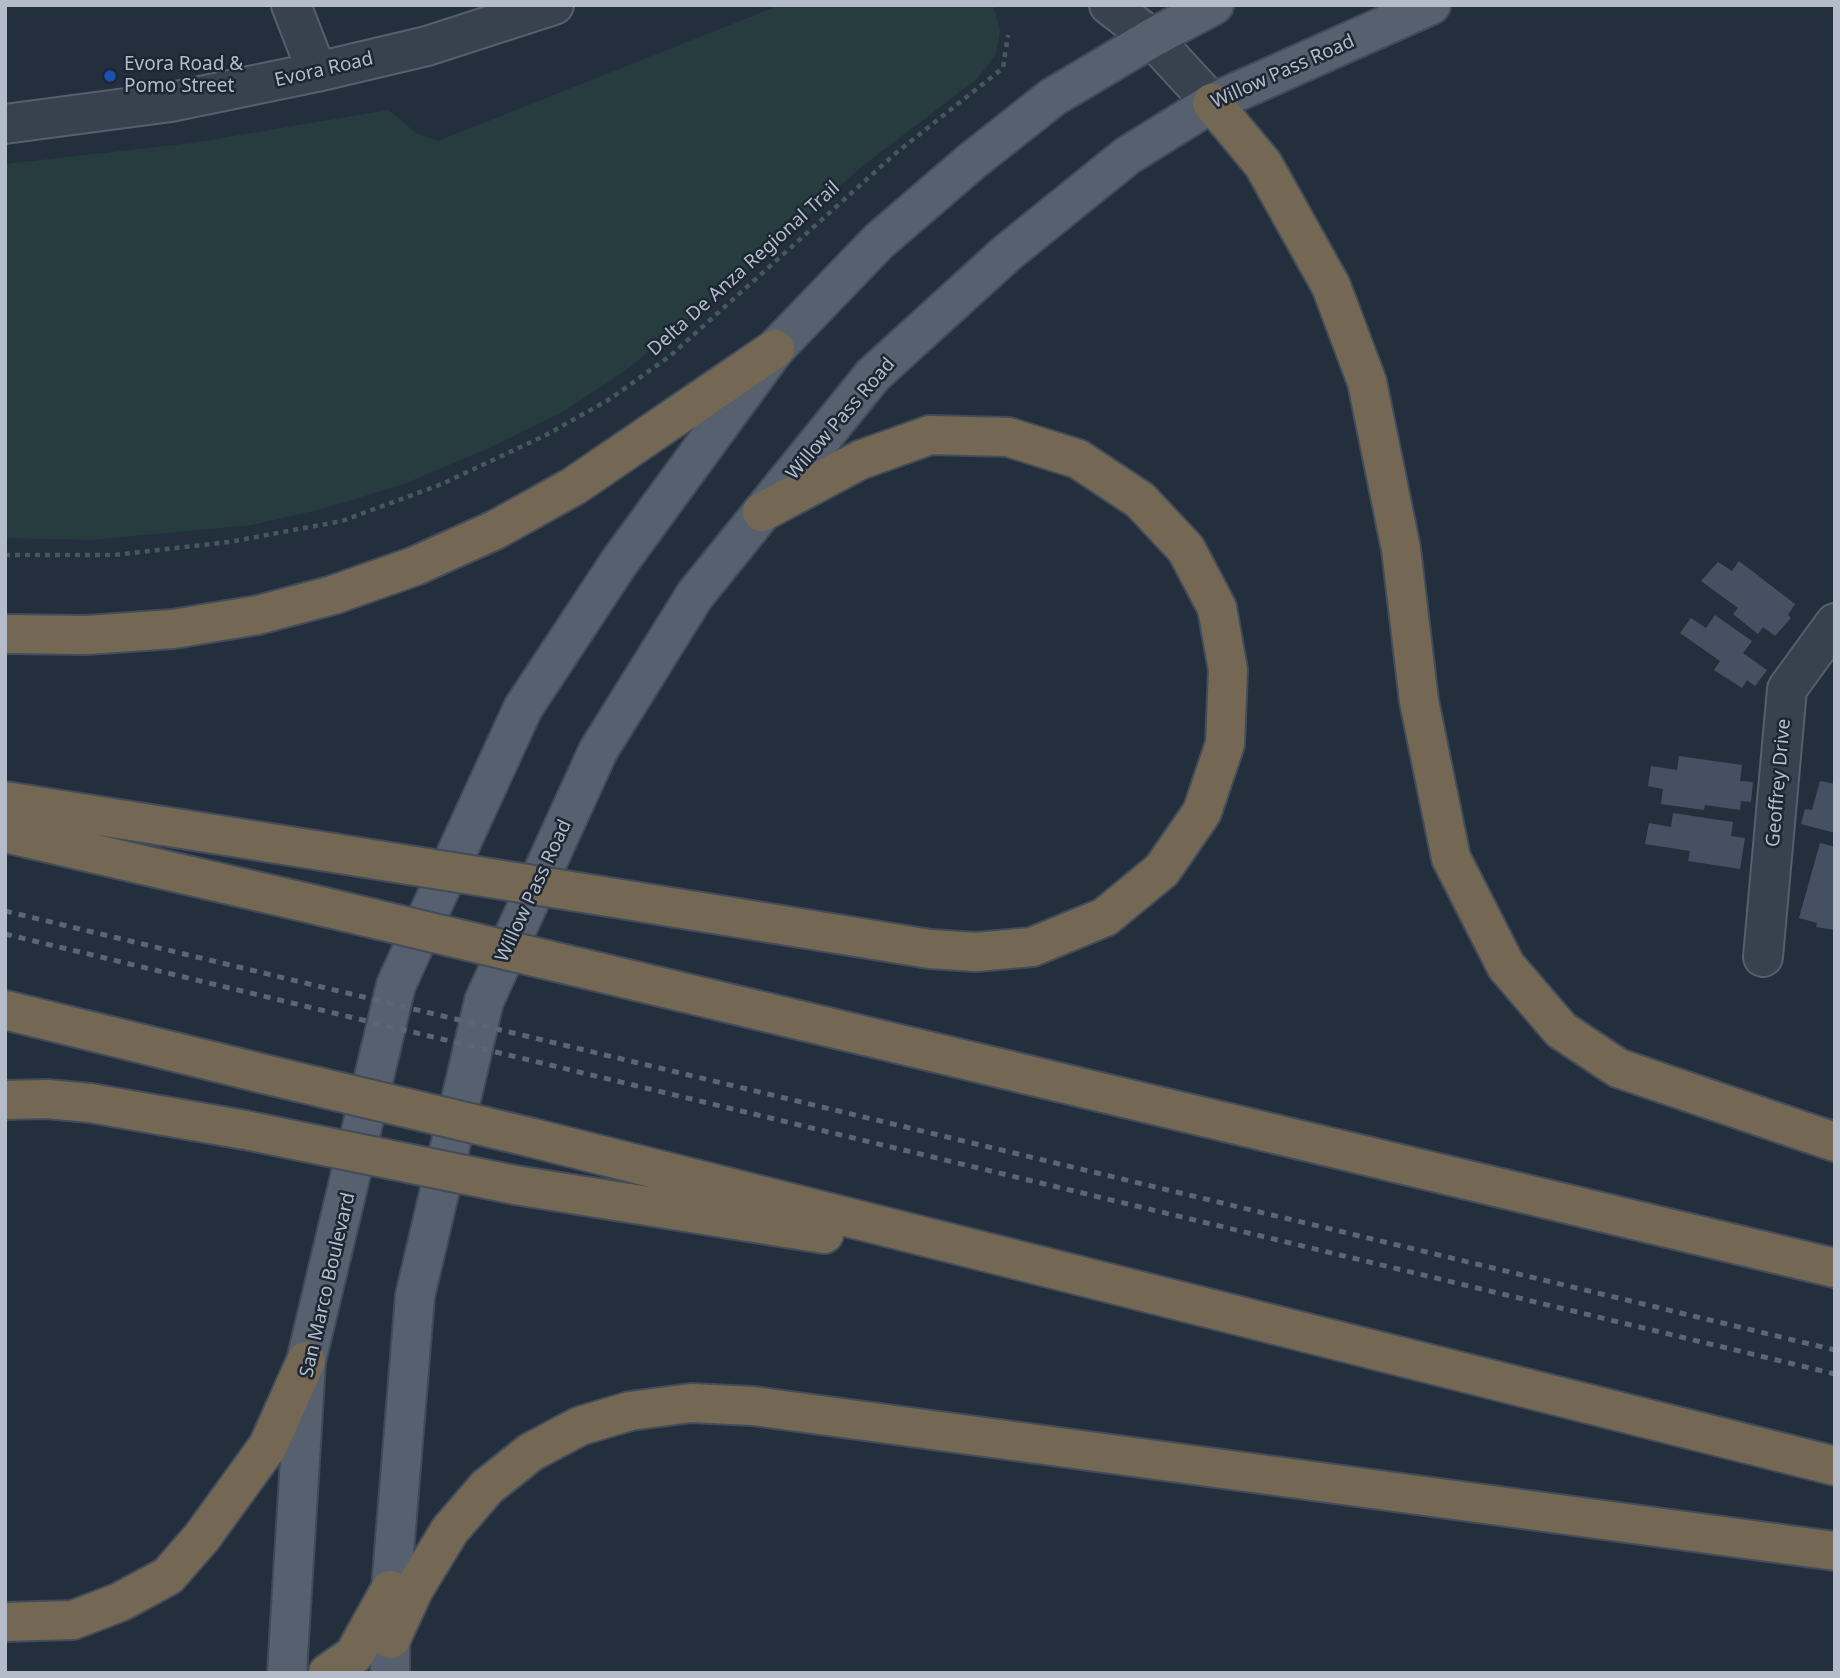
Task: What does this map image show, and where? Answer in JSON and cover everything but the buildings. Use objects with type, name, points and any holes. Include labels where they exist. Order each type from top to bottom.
[{"type":"highway","points":[[1212,103],[1263,164],[1324,274],[1367,382],[1401,549],[1419,701],[1451,858],[1506,966],[1561,1030],[1618,1068],[1835,1142]]},
{"type":"highway","points":[[5,634],[87,635],[185,627],[258,615],[333,595],[415,566],[495,530],[574,486],[775,349]]},
{"type":"highway","points":[[5,801],[930,949],[976,952],[1031,947],[1105,917],[1162,870],[1202,812],[1225,744],[1228,670],[1217,608],[1186,549],[1140,500],[1078,458],[1008,437],[930,435],[860,460],[762,512]]},
{"type":"highway","points":[[5,833],[1835,1268]]},
{"type":"highway","points":[[5,1010],[533,1138],[1835,1466]]},
{"type":"highway","points":[[5,1100],[90,1103],[245,1130],[516,1185],[1071,1273]]},
{"type":"highway","points":[[5,1622],[72,1620],[120,1602],[168,1576],[202,1537],[268,1446],[306,1361]]},
{"type":"highway","points":[[391,1656],[414,1589],[450,1530],[487,1487],[522,1459],[580,1426],[631,1411],[691,1403],[767,1408],[1835,1551]]},
{"type":"highway","points":[[328,1673],[354,1655],[391,1589]]},
{"type":"main road","points":[[775,349],[880,241],[971,161],[1053,97],[1152,38],[1214,5]]},
{"type":"main road","name":"Willow Pass Road","points":[[391,1589],[415,1296],[484,1001],[598,751],[695,595],[873,375],[1007,253],[1127,156],[1212,103],[1431,5]]},
{"type":"main road","name":"San Marco Boulevard","points":[[287,1673],[306,1361],[396,985],[523,708],[620,561],[775,349]]},
{"type":"main road","points":[[391,1589],[391,1656]]},
{"type":"street","points":[[291,5],[317,72]]},
{"type":"street","name":"Evora Road","points":[[5,124],[171,102],[317,72],[427,46],[554,5]]},
{"type":"street","points":[[1109,5],[1152,38],[1212,103]]},
{"type":"street","name":"Geoffrey Drive","points":[[1763,957],[1787,689],[1835,623]]},
{"type":"path","name":"Delta De Anza Regional Trail","points":[[5,555],[114,555],[229,542],[342,521],[442,484],[546,435],[610,399],[670,356],[896,153],[1003,68],[1008,35]]},
{"type":"green space","points":[[780,5],[993,5],[1000,31],[996,54],[977,79],[861,167],[752,267],[625,371],[564,411],[489,448],[404,484],[322,509],[252,525],[90,540],[5,538],[5,164],[192,143],[389,110],[416,133],[438,141]]},
{"type":"railway","points":[[5,911],[1835,1350]]},
{"type":"railway","points":[[5,934],[1835,1374]]},
{"type":"place","name":"Evora Road & Pomo Street","points":[[110,76]]}]
